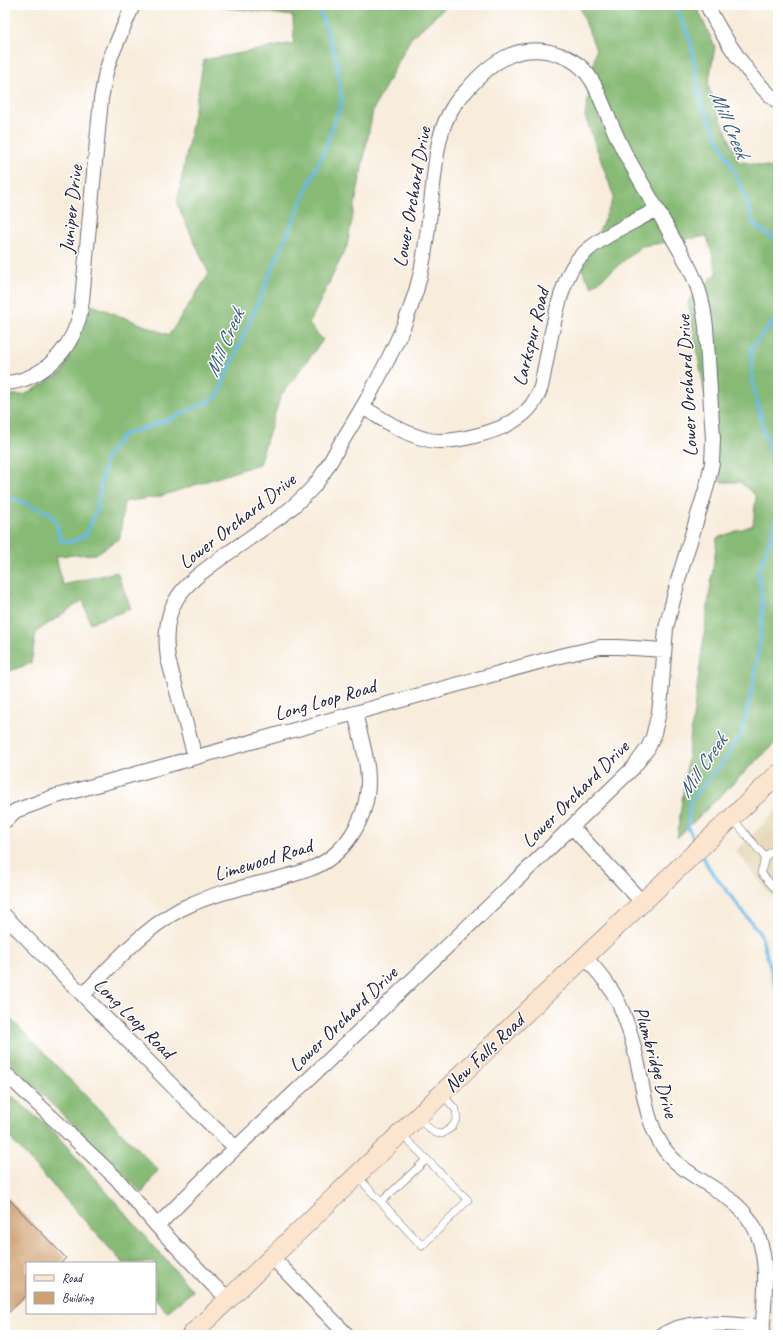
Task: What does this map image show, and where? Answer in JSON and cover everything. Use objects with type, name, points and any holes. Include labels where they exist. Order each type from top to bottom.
[{"type":"main road","name":"New Falls Road","points":[[191,1335],[642,902],[778,774]]},
{"type":"street","name":"Juniper Drive","points":[[5,383],[26,379],[49,366],[61,353],[77,325],[82,300],[101,99],[106,72],[111,56],[134,5]]},
{"type":"street","points":[[707,5],[727,40],[755,80],[767,94],[778,102]]},
{"type":"street","name":"Lower Orchard Drive","points":[[156,1226],[633,768],[648,748],[653,737],[659,712],[666,628],[707,486],[712,463],[713,439],[704,309],[696,284],[686,261],[626,154],[611,124],[595,84],[579,65],[567,57],[541,50],[525,50],[509,55],[497,61],[483,72],[453,107],[445,122],[438,145],[424,259],[416,293],[406,322],[385,367],[363,407],[314,486],[284,514],[198,575],[182,590],[174,603],[168,620],[166,632],[168,659],[195,758]]},
{"type":"street","name":"Larkspur Road","points":[[363,407],[395,427],[414,436],[426,440],[437,441],[451,441],[473,436],[506,426],[518,418],[530,408],[538,397],[542,387],[564,285],[578,258],[604,238],[657,209]]},
{"type":"street","name":"Long Loop Road","points":[[5,821],[15,811],[32,804],[560,656],[600,647],[664,650]]},
{"type":"street","name":"Limewood Road","points":[[83,995],[147,933],[174,912],[204,899],[308,870],[326,862],[341,849],[350,837],[358,822],[367,800],[367,765],[355,713]]},
{"type":"street","points":[[572,827],[642,902]]},
{"type":"street","name":"Long Loop Road","points":[[5,916],[202,1116],[236,1148]]},
{"type":"street","name":"Plumbridge Drive","points":[[585,957],[609,986],[618,1001],[628,1025],[646,1110],[661,1144],[680,1166],[730,1199],[740,1208],[751,1222],[757,1234],[765,1264],[763,1331]]},
{"type":"street","points":[[5,1073],[117,1179],[156,1226],[213,1285],[229,1299]]},
{"type":"street","points":[[272,1257],[342,1333]]},
{"type":"street","points":[[662,1335],[670,1330],[698,1323],[763,1331]]},
{"type":"lane","points":[[732,818],[765,857]]},
{"type":"lane","points":[[778,846],[765,857],[761,873],[778,892]]},
{"type":"lane","points":[[417,1118],[435,1133],[442,1134],[452,1127],[457,1119],[456,1110],[442,1094]]},
{"type":"lane","points":[[357,1176],[422,1246],[468,1200],[401,1133]]},
{"type":"lane","points":[[381,1202],[427,1159]]},
{"type":"shaded area","points":[[778,809],[778,905],[736,851]]},
{"type":"green space","points":[[221,5],[448,5],[411,38],[373,110],[347,246],[309,324],[323,340],[281,395],[259,464],[158,497],[124,502],[120,538],[96,554],[56,556],[63,585],[117,572],[131,609],[90,623],[83,600],[36,632],[31,663],[5,673],[5,395],[24,395],[62,373],[92,305],[169,335],[209,274],[177,204],[204,60],[294,43],[293,16],[221,7]]},
{"type":"green space","points":[[579,5],[696,5],[715,47],[708,86],[738,161],[778,169],[778,740],[677,838],[717,538],[753,525],[756,496],[740,482],[721,482],[688,301],[717,273],[707,236],[642,246],[592,287],[582,270],[614,197],[585,116],[596,50]]},
{"type":"green space","points":[[5,1013],[158,1170],[142,1193],[5,1058]]},
{"type":"green space","points":[[5,1090],[56,1134],[193,1291],[167,1312],[156,1300],[156,1262],[122,1262],[10,1138],[5,1143]]},
{"type":"building","points":[[5,1195],[66,1258],[62,1262],[26,1262],[26,1296],[5,1316]]},
{"type":"waterway","name":"Mill Creek","points":[[5,496],[50,513],[56,521],[60,540],[71,542],[86,535],[96,511],[106,458],[123,435],[173,418],[217,397],[327,143],[342,102],[337,61],[318,5]]},
{"type":"waterway","name":"Mill Creek","points":[[675,5],[691,42],[701,102],[744,193],[754,225],[778,241]]},
{"type":"waterway","name":"Mill Creek","points":[[778,316],[751,348],[753,384],[767,444],[778,468]]},
{"type":"waterway","name":"Mill Creek","points":[[697,844],[688,828],[689,803],[723,763],[742,733],[753,687],[760,641],[763,607],[758,573],[775,524],[778,510]]},
{"type":"waterway","name":"Mill Creek","points":[[702,855],[709,868],[761,935],[778,995]]}]
